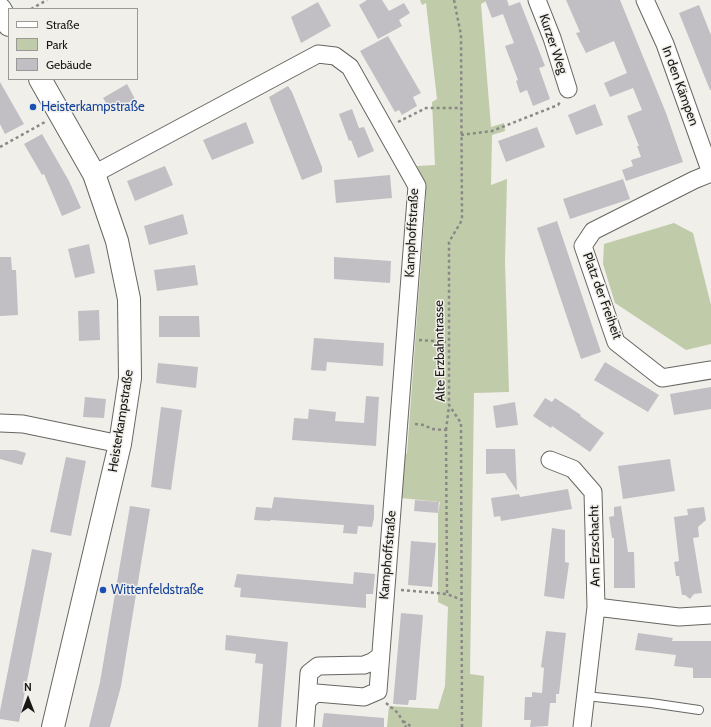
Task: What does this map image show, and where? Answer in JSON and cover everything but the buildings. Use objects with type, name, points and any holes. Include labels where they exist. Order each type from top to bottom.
[{"type":"street","points":[[0,3],[5,0]]},
{"type":"street","name":"Kurzer Weg","points":[[537,0],[552,38],[568,89]]},
{"type":"street","name":"In den Kämpen","points":[[645,0],[665,44],[711,173]]},
{"type":"street","points":[[0,9],[8,23]]},
{"type":"street","name":"Kamphoffstraße","points":[[94,174],[318,54],[335,56],[350,67],[417,186],[378,691],[373,693]]},
{"type":"street","name":"Heisterkampstraße","points":[[41,80],[94,174],[117,241],[129,299],[130,378],[120,444],[53,727]]},
{"type":"street","name":"Platz der Freiheit","points":[[711,173],[694,180],[593,231],[583,246],[616,342],[662,378],[711,370]]},
{"type":"street","points":[[0,423],[23,424],[120,444]]},
{"type":"street","name":"Am Erzschacht","points":[[550,460],[573,469],[593,492],[596,607],[582,727]]},
{"type":"street","points":[[596,607],[679,617],[711,615]]},
{"type":"street","points":[[305,727],[309,673],[318,666],[364,665],[372,662],[380,656]]},
{"type":"street","points":[[307,701],[316,693],[364,697],[373,693]]},
{"type":"lane","points":[[586,696],[699,710]]},
{"type":"path","points":[[33,8],[47,0]]},
{"type":"path","name":"Alte Erzbahntrasse","points":[[454,0],[461,35],[462,220],[449,242],[449,405],[461,423],[462,727]]},
{"type":"path","points":[[461,135],[492,131],[558,105],[568,89]]},
{"type":"path","points":[[385,128],[426,108],[461,108]]},
{"type":"path","points":[[0,147],[60,114]]},
{"type":"path","points":[[405,339],[449,342]]},
{"type":"path","points":[[446,594],[446,430],[449,405]]},
{"type":"path","points":[[398,423],[424,424],[432,429],[446,430]]},
{"type":"path","points":[[385,588],[446,594],[462,600]]},
{"type":"path","points":[[373,693],[398,713],[406,727]]},
{"type":"path","points":[[402,720],[412,727]]},
{"type":"green space","points":[[420,0],[488,0],[481,4],[491,127],[504,123],[505,131],[492,135],[491,185],[507,179],[505,262],[509,392],[474,393],[470,674],[484,676],[482,727],[387,727],[389,706],[438,709],[445,686],[448,607],[438,602],[438,514],[440,502],[401,498],[404,456],[407,453],[426,196],[417,166],[435,165],[432,102],[437,99],[426,3],[422,5]]},
{"type":"green space","points":[[674,223],[693,233],[711,305],[711,344],[686,350],[615,303],[603,264],[604,244]]},
{"type":"place","name":"Heisterkampstraße","points":[[33,107]]},
{"type":"place","name":"Wittenfeldstraße","points":[[103,590]]}]
